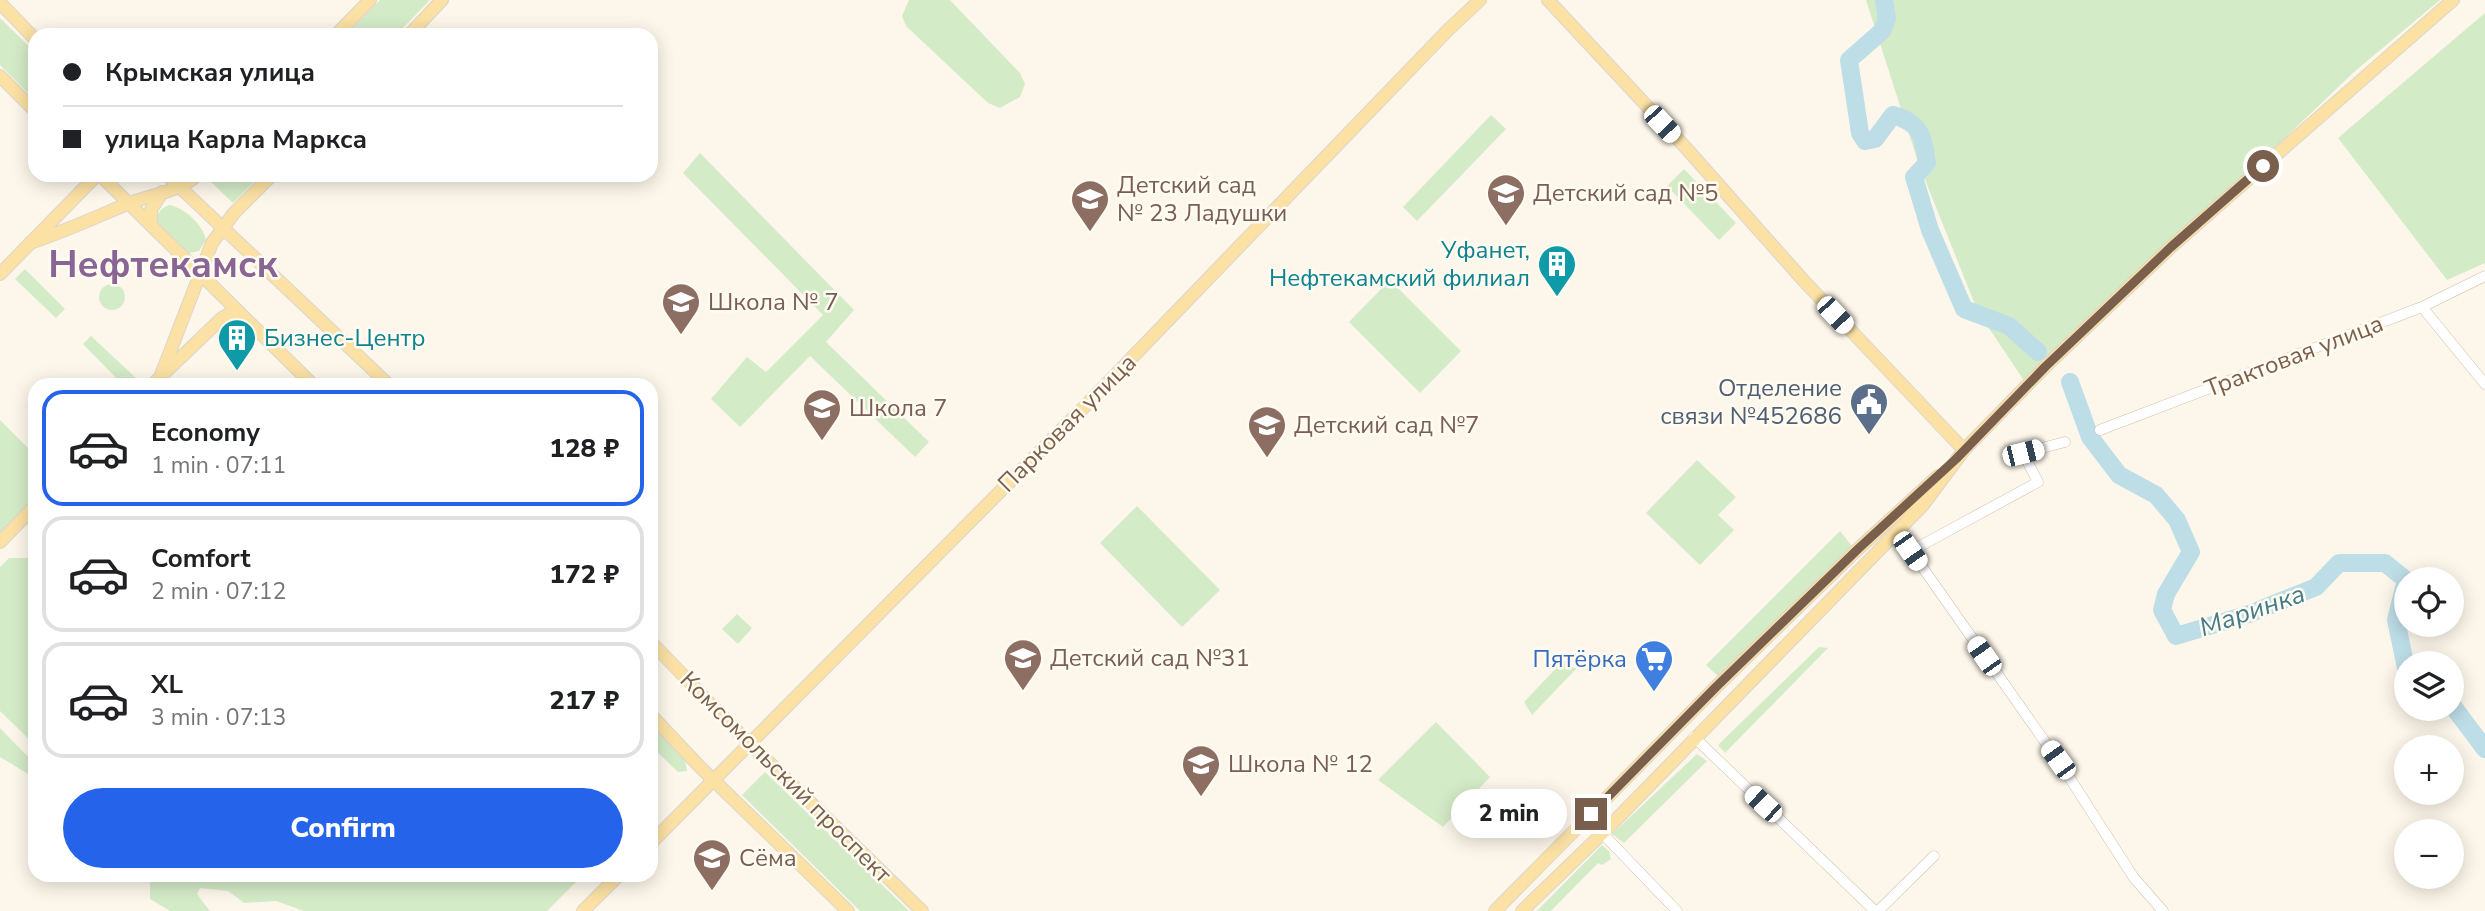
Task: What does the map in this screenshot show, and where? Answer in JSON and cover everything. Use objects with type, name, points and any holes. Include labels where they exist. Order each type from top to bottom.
[{"type":"main road","points":[[343,28],[370,0]]},
{"type":"main road","points":[[416,28],[442,0]]},
{"type":"main road","name":"Парковая улица","points":[[658,836],[1070,421],[1439,39],[1480,0]]},
{"type":"main road","points":[[1548,0],[1686,148],[1960,454]]},
{"type":"main road","points":[[1495,911],[1858,549],[1960,454],[2018,393],[2171,247],[2453,0]]},
{"type":"main road","points":[[0,4],[28,32]]},
{"type":"main road","points":[[0,76],[28,104]]},
{"type":"main road","points":[[0,274],[92,182]]},
{"type":"main road","points":[[106,182],[306,378]]},
{"type":"main road","points":[[173,182],[382,378]]},
{"type":"main road","points":[[30,243],[70,230],[186,182]]},
{"type":"main road","points":[[181,254],[199,254],[212,243],[234,213],[265,182]]},
{"type":"main road","points":[[151,225],[151,209],[162,192]]},
{"type":"main road","points":[[158,378],[202,274],[212,243]]},
{"type":"main road","points":[[159,378],[222,318],[229,314],[242,316]]},
{"type":"main road","points":[[1522,911],[1602,833],[1923,505],[1960,454]]},
{"type":"main road","points":[[0,542],[28,513]]},
{"type":"main road","name":"Комсомольский проспект","points":[[658,649],[922,911]]},
{"type":"main road","points":[[658,722],[848,911]]},
{"type":"main road","points":[[1639,766],[1653,781]]},
{"type":"main road","points":[[583,911],[612,882]]},
{"type":"street","name":"Трактовая улица","points":[[2100,430],[2423,307],[2485,276]]},
{"type":"street","points":[[2423,307],[2485,384]]},
{"type":"street","points":[[1910,551],[2038,482],[2023,453],[2065,442]]},
{"type":"street","points":[[1892,537],[1910,551],[2058,760],[2134,878],[2162,911]]},
{"type":"street","points":[[1694,737],[1877,911],[1934,856]]},
{"type":"street","points":[[1602,833],[1677,911]]},
{"type":"green space","points":[[380,0],[430,0],[403,28],[353,28]]},
{"type":"green space","points":[[909,0],[950,0],[1020,73],[1025,84],[1020,97],[1000,108],[988,103],[906,26],[902,16]]},
{"type":"green space","points":[[1866,0],[2440,0],[2354,72],[2027,385],[1978,312],[1919,165]]},
{"type":"green space","points":[[2485,13],[2485,263],[2447,280],[2338,138]]},
{"type":"green space","points":[[0,18],[28,45],[28,93],[0,65]]},
{"type":"green space","points":[[1491,115],[1506,129],[1417,221],[1403,207]]},
{"type":"green space","points":[[700,153],[854,310],[826,342],[929,442],[915,457],[810,356],[740,427],[711,399],[747,357],[766,372],[823,315],[683,173]]},
{"type":"green space","points":[[1684,169],[1736,223],[1719,240],[1667,186]]},
{"type":"green space","points":[[211,182],[254,182],[233,203]]},
{"type":"green space","points":[[169,205],[187,213],[201,228],[206,240],[199,251],[186,254],[156,223],[159,212]]},
{"type":"green space","points":[[25,269],[65,309],[56,318],[15,279]]},
{"type":"green space","points":[[1390,280],[1461,351],[1420,393],[1349,322]]},
{"type":"green space","points":[[112,284],[121,288],[125,297],[121,306],[112,310],[103,306],[99,297],[103,288]]},
{"type":"green space","points":[[91,336],[136,378],[116,378],[83,344]]},
{"type":"green space","points":[[0,420],[28,448],[28,504],[0,534]]},
{"type":"green space","points":[[1697,460],[1736,497],[1718,515],[1734,530],[1700,565],[1646,513]]},
{"type":"green space","points":[[1137,506],[1220,590],[1182,627],[1100,543]]},
{"type":"green space","points":[[1840,531],[1852,546],[1720,678],[1706,665]]},
{"type":"green space","points":[[9,558],[27,558],[28,738],[0,711],[0,567]]},
{"type":"green space","points":[[737,614],[752,628],[738,644],[722,629]]},
{"type":"green space","points":[[1819,647],[1828,648],[1725,753],[1718,745]]},
{"type":"green space","points":[[1563,661],[1576,669],[1532,715],[1524,702]]},
{"type":"green space","points":[[1436,722],[1490,777],[1443,827],[1378,780]]},
{"type":"green space","points":[[0,728],[28,757],[28,774],[0,757]]},
{"type":"green space","points":[[658,731],[685,760],[687,771],[678,772],[658,753]]},
{"type":"green space","points":[[1697,754],[1707,761],[1624,843],[1612,834]]},
{"type":"green space","points":[[765,772],[909,911],[860,911],[742,795]]},
{"type":"green space","points":[[1602,845],[1609,851],[1611,859],[1602,865],[1598,863],[1551,911],[1537,911]]},
{"type":"green space","points":[[576,882],[547,911],[304,911],[276,901],[244,903],[228,891],[200,888],[197,894],[210,911],[170,911],[150,899],[150,883]]},
{"type":"waterway","name":"Маринка","points":[[1884,0],[1887,19],[1882,31],[1849,60],[1860,133],[1865,141],[1875,139],[1893,115],[1915,127],[1922,138],[1927,163],[1914,177],[1930,230],[1964,309],[2009,326],[2038,352]]},
{"type":"waterway","name":"Маринка","points":[[2070,382],[2090,437],[2119,475],[2156,495],[2177,520],[2191,552],[2166,594],[2162,610],[2176,636],[2249,614],[2316,587],[2339,563],[2385,563],[2406,580],[2396,620],[2402,651]]},
{"type":"waterway","name":"Маринка","points":[[2464,721],[2485,749]]},
{"type":"place","name":"Детский сад №5","points":[[1506,227]]},
{"type":"place","name":"Детский сад № 23 Ладушки","points":[[1090,233]]},
{"type":"place","name":"Уфанет, Нефтекамский филиал","points":[[1557,298]]},
{"type":"place","name":"Школа № 7","points":[[681,336]]},
{"type":"place","name":"Бизнес-Центр","points":[[237,372]]},
{"type":"place","name":"Отделение связи №452686","points":[[1869,436]]},
{"type":"place","name":"Школа 7","points":[[822,442]]},
{"type":"place","name":"Детский сад №7","points":[[1267,459]]},
{"type":"place","name":"Детский сад №31","points":[[1023,692]]},
{"type":"place","name":"Пятёрка","points":[[1654,693]]},
{"type":"place","name":"Школа № 12","points":[[1201,798]]},
{"type":"place","name":"Сёма","points":[[712,892]]},
{"type":"district","name":"Нефтекамск","points":[[163,264]]},
{"type":"route","points":[[1591,814],[1716,687],[1904,505],[1956,459],[2045,367],[2171,247],[2263,166]]}]
